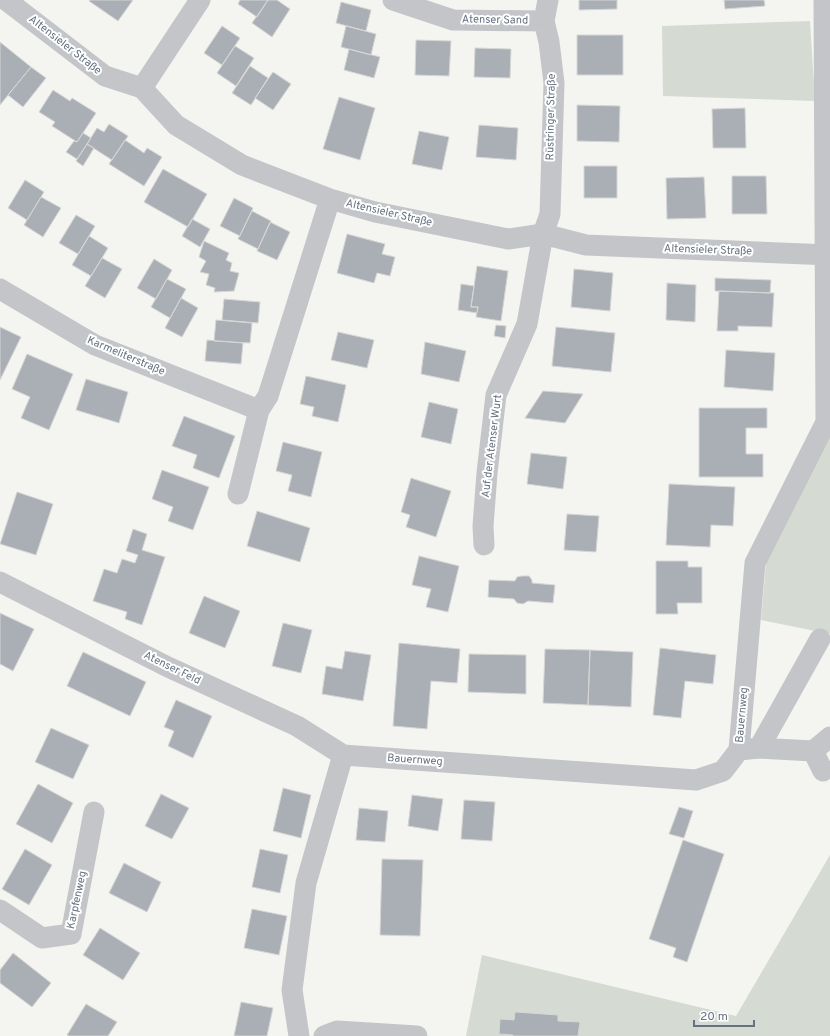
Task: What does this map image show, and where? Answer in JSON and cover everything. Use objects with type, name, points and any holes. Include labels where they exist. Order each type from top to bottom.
[{"type":"street","name":"Altensieler Straße","points":[[6,0],[105,76],[142,88],[176,125],[242,164],[330,199],[375,212],[508,239],[543,234],[586,245],[827,255]]},
{"type":"street","points":[[142,88],[200,0]]},
{"type":"street","name":"Atenser Sand","points":[[393,0],[453,20],[544,21]]},
{"type":"street","name":"Rüstringer Straße","points":[[543,234],[550,214],[554,83],[549,42],[544,21],[548,0]]},
{"type":"street","name":"Bauernweg","points":[[343,755],[696,780],[723,771],[749,749],[755,563],[826,422],[827,255],[824,0]]},
{"type":"street","points":[[238,494],[259,410],[268,396],[330,199]]},
{"type":"street","name":"Auf der Atenser Wurt","points":[[484,545],[483,526],[487,473],[496,395],[527,324],[543,234]]},
{"type":"street","name":"Karmeliterstraße","points":[[0,289],[94,345],[259,410]]},
{"type":"street","name":"Atenser Feld","points":[[0,582],[168,667],[297,726],[343,755]]},
{"type":"street","points":[[749,749],[820,638]]},
{"type":"street","points":[[749,749],[813,751],[830,737]]},
{"type":"street","points":[[813,751],[823,771]]},
{"type":"street","points":[[299,1036],[292,990],[306,883],[343,755]]},
{"type":"street","name":"Karpfenweg","points":[[0,910],[42,938],[71,934],[94,812]]},
{"type":"street","points":[[324,1036],[337,1031],[417,1036]]},
{"type":"shaded area","points":[[810,21],[815,101],[663,96],[662,26]]},
{"type":"shaded area","points":[[830,434],[830,634],[761,620],[766,563]]},
{"type":"shaded area","points":[[830,855],[830,1036],[466,1036],[482,955],[736,1016]]},
{"type":"building","points":[[133,0],[118,21],[89,1]]},
{"type":"building","points":[[240,0],[268,0],[257,17],[238,4]]},
{"type":"building","points":[[268,0],[277,0],[290,9],[272,37],[252,23]]},
{"type":"building","points":[[579,0],[617,0],[617,9],[579,10]]},
{"type":"building","points":[[724,0],[764,0],[765,6],[725,9]]},
{"type":"building","points":[[341,2],[371,10],[366,31],[336,23]]},
{"type":"building","points":[[222,26],[240,38],[222,65],[204,53]]},
{"type":"building","points":[[346,26],[376,34],[371,55],[341,47]]},
{"type":"building","points":[[577,35],[623,35],[623,75],[577,75]]},
{"type":"building","points":[[416,40],[451,41],[449,76],[415,75]]},
{"type":"building","points":[[0,42],[31,67],[0,105]]},
{"type":"building","points":[[235,46],[254,58],[236,86],[217,73]]},
{"type":"building","points":[[475,48],[511,49],[510,78],[474,77]]},
{"type":"building","points":[[349,49],[380,57],[374,78],[344,70]]},
{"type":"building","points":[[250,66],[268,78],[251,105],[232,93]]},
{"type":"building","points":[[31,67],[46,78],[23,107],[8,95]]},
{"type":"building","points":[[273,72],[291,84],[273,110],[255,98]]},
{"type":"building","points":[[53,90],[70,101],[72,98],[96,113],[77,142],[52,126],[55,122],[39,112]]},
{"type":"building","points":[[339,97],[375,108],[360,160],[323,149]]},
{"type":"building","points":[[577,105],[620,106],[619,142],[577,141]]},
{"type":"building","points":[[745,108],[746,148],[713,148],[712,109]]},
{"type":"building","points":[[109,124],[128,136],[112,160],[87,144],[97,128],[104,132]]},
{"type":"building","points":[[479,125],[518,128],[516,160],[476,157]]},
{"type":"building","points":[[419,131],[449,137],[442,170],[412,164]]},
{"type":"building","points":[[83,133],[91,138],[77,159],[66,152],[74,141],[77,142]]},
{"type":"building","points":[[125,140],[144,153],[147,148],[162,157],[144,186],[109,164]]},
{"type":"building","points":[[87,144],[94,148],[83,166],[76,161]]},
{"type":"building","points":[[584,166],[617,166],[617,198],[584,198]]},
{"type":"building","points":[[163,169],[207,194],[188,227],[144,202]]},
{"type":"building","points":[[732,176],[766,176],[767,214],[732,214]]},
{"type":"building","points":[[704,177],[706,218],[667,219],[666,178]]},
{"type":"building","points":[[25,180],[44,192],[27,220],[8,208]]},
{"type":"building","points":[[41,197],[61,208],[43,237],[24,225]]},
{"type":"building","points":[[234,198],[253,208],[240,236],[220,226]]},
{"type":"building","points":[[252,211],[271,221],[258,249],[238,239]]},
{"type":"building","points":[[76,215],[95,226],[78,254],[59,243]]},
{"type":"building","points":[[192,219],[210,229],[200,247],[182,236]]},
{"type":"building","points":[[270,222],[290,232],[277,260],[257,251]]},
{"type":"building","points":[[347,234],[385,244],[382,254],[395,257],[390,276],[377,273],[374,283],[337,273]]},
{"type":"building","points":[[89,236],[108,248],[91,276],[72,265]]},
{"type":"building","points":[[204,241],[229,253],[226,260],[232,263],[230,271],[239,273],[234,291],[214,292],[215,288],[206,285],[209,274],[200,272],[206,261],[199,257]]},
{"type":"building","points":[[102,258],[122,269],[105,298],[85,286]]},
{"type":"building","points":[[154,259],[172,270],[156,299],[137,288]]},
{"type":"building","points":[[477,266],[508,271],[501,321],[476,317],[478,307],[471,307]]},
{"type":"building","points":[[574,269],[613,273],[610,311],[571,307]]},
{"type":"building","points":[[715,278],[771,280],[770,293],[715,291]]},
{"type":"building","points":[[167,279],[186,289],[170,318],[151,307]]},
{"type":"building","points":[[667,283],[696,285],[695,322],[666,320]]},
{"type":"building","points":[[461,284],[474,286],[471,307],[478,307],[477,313],[458,310]]},
{"type":"building","points":[[719,291],[774,293],[772,327],[738,326],[738,331],[717,331]]},
{"type":"building","points":[[181,298],[198,308],[182,337],[165,328]]},
{"type":"building","points":[[224,299],[260,302],[258,323],[222,320]]},
{"type":"building","points":[[216,320],[252,323],[250,343],[214,341]]},
{"type":"building","points":[[496,325],[506,326],[505,338],[494,336]]},
{"type":"building","points":[[0,327],[21,337],[0,380]]},
{"type":"building","points":[[556,327],[615,333],[611,372],[552,366]]},
{"type":"building","points":[[338,332],[374,340],[367,368],[331,360]]},
{"type":"building","points":[[207,340],[243,343],[241,364],[205,361]]},
{"type":"building","points":[[425,342],[466,351],[459,382],[421,374]]},
{"type":"building","points":[[726,350],[775,353],[773,391],[724,387]]},
{"type":"building","points":[[27,354],[73,374],[49,430],[21,418],[30,397],[12,389]]},
{"type":"building","points":[[306,376],[346,385],[338,422],[312,416],[314,407],[300,404]]},
{"type":"building","points":[[86,379],[128,392],[119,423],[76,410]]},
{"type":"building","points":[[543,391],[583,394],[565,423],[525,418]]},
{"type":"building","points":[[429,402],[458,409],[451,444],[421,437]]},
{"type":"building","points":[[699,408],[767,408],[767,428],[746,428],[746,454],[763,454],[763,477],[699,477]]},
{"type":"building","points":[[184,416],[235,436],[219,478],[193,468],[197,455],[172,446]]},
{"type":"building","points":[[283,442],[322,452],[311,497],[288,491],[292,475],[276,471]]},
{"type":"building","points":[[531,453],[567,457],[563,489],[527,484]]},
{"type":"building","points":[[162,470],[209,487],[193,530],[168,521],[173,507],[152,499]]},
{"type":"building","points":[[411,478],[451,491],[436,537],[406,527],[410,515],[401,512]]},
{"type":"building","points":[[669,484],[735,487],[733,526],[711,525],[710,547],[666,545]]},
{"type":"building","points":[[17,492],[53,504],[36,555],[0,544]]},
{"type":"building","points":[[257,511],[310,528],[300,562],[247,546]]},
{"type":"building","points":[[567,514],[599,516],[596,552],[564,550]]},
{"type":"building","points":[[133,529],[147,534],[142,550],[165,557],[142,625],[125,619],[127,612],[93,601],[104,569],[117,573],[122,559],[135,563],[138,555],[126,551]]},
{"type":"building","points":[[419,556],[459,566],[448,612],[426,607],[431,589],[412,585]]},
{"type":"building","points":[[656,561],[688,561],[688,567],[702,567],[702,603],[677,603],[678,614],[656,614]]},
{"type":"building","points":[[529,576],[532,583],[555,585],[553,603],[528,601],[523,604],[517,603],[514,599],[488,597],[489,580],[515,581],[517,577]]},
{"type":"building","points":[[204,596],[240,611],[225,648],[189,633]]},
{"type":"building","points":[[0,613],[34,629],[13,671],[0,664]]},
{"type":"building","points":[[283,623],[312,630],[301,673],[272,666]]},
{"type":"building","points":[[399,643],[460,649],[457,683],[431,681],[427,729],[393,726]]},
{"type":"building","points":[[660,648],[716,655],[713,684],[685,681],[681,718],[653,715]]},
{"type":"building","points":[[545,649],[590,650],[588,705],[543,703]]},
{"type":"building","points":[[590,650],[633,652],[631,707],[588,705]]},
{"type":"building","points":[[345,651],[371,655],[363,701],[322,694],[326,666],[342,669]]},
{"type":"building","points":[[83,652],[146,682],[130,716],[67,686]]},
{"type":"building","points":[[469,654],[526,655],[526,694],[468,692]]},
{"type":"building","points":[[176,700],[212,716],[193,758],[168,746],[174,731],[164,727]]},
{"type":"building","points":[[51,728],[89,745],[73,779],[35,762]]},
{"type":"building","points":[[38,784],[73,803],[52,843],[16,824]]},
{"type":"building","points":[[283,788],[311,795],[301,838],[273,831]]},
{"type":"building","points":[[161,794],[189,808],[172,839],[145,826]]},
{"type":"building","points":[[412,795],[443,799],[438,831],[408,826]]},
{"type":"building","points":[[464,800],[495,802],[492,841],[461,839]]},
{"type":"building","points":[[679,807],[693,811],[684,838],[669,834]]},
{"type":"building","points":[[359,808],[388,811],[385,842],[356,840]]},
{"type":"building","points":[[683,840],[724,854],[687,962],[673,957],[676,948],[649,939]]},
{"type":"building","points":[[25,849],[52,865],[29,905],[2,889]]},
{"type":"building","points":[[260,849],[288,855],[280,893],[252,887]]},
{"type":"building","points":[[382,859],[423,860],[420,936],[380,935]]},
{"type":"building","points":[[124,863],[161,882],[147,912],[109,893]]},
{"type":"building","points":[[252,909],[287,916],[279,955],[244,948]]},
{"type":"building","points":[[100,928],[140,953],[123,980],[83,955]]},
{"type":"building","points":[[13,953],[51,983],[32,1007],[0,983],[0,970]]},
{"type":"building","points":[[241,1002],[273,1008],[267,1036],[234,1036]]},
{"type":"building","points":[[86,1004],[117,1022],[108,1036],[67,1035]]},
{"type":"building","points":[[515,1012],[558,1015],[558,1021],[580,1022],[578,1036],[513,1036],[499,1034],[500,1019],[514,1020]]}]
